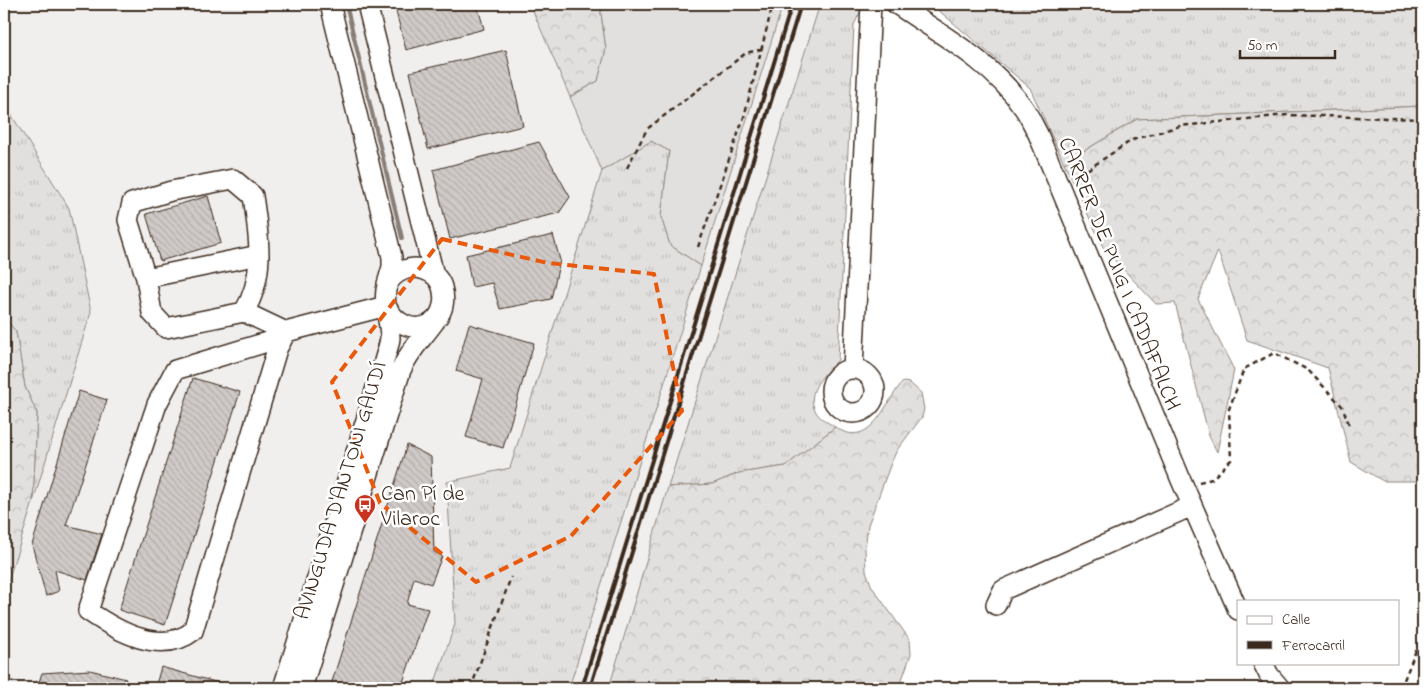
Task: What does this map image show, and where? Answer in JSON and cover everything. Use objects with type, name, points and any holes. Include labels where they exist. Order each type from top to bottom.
[{"type":"street","points":[[330,4],[392,257],[392,267],[387,286],[386,306],[392,318],[408,327],[426,326],[438,316],[443,306],[445,296],[441,283],[434,275],[418,268],[409,268],[400,272],[387,286]]},
{"type":"street","points":[[367,4],[434,275]]},
{"type":"street","points":[[853,369],[871,4]]},
{"type":"street","name":"CARRER DE PUIG I CADAFALCH","points":[[896,4],[981,62],[1004,84],[1027,114],[1057,180],[1183,486],[1237,608]]},
{"type":"street","points":[[244,312],[254,295],[259,255],[260,237],[253,196],[232,179],[171,190],[132,203],[128,220],[146,278],[152,313],[166,328],[244,312],[283,337]]},
{"type":"street","points":[[146,278],[259,255]]},
{"type":"street","points":[[283,337],[193,631],[181,640],[153,642],[108,625],[88,611],[157,404],[175,370],[283,337],[386,306]]},
{"type":"street","name":"AVINGUDA D'ANTONI GAUDÍ","points":[[283,688],[390,339],[386,306]]},
{"type":"street","name":"AVINGUDA D'ANTONI GAUDÍ","points":[[302,688],[401,370],[409,352],[423,338],[438,316]]},
{"type":"street","points":[[996,604],[1003,590],[1192,506]]},
{"type":"street","points":[[1264,664],[1269,675],[1280,688]]},
{"type":"path","points":[[698,247],[744,117],[773,4]]},
{"type":"path","points":[[627,168],[647,129],[746,53],[762,49]]},
{"type":"path","points":[[1057,180],[1081,174],[1132,140],[1180,126],[1287,115],[1423,119]]},
{"type":"path","points":[[1183,486],[1212,479],[1231,460],[1229,409],[1244,369],[1274,353],[1308,370],[1342,406],[1349,424]]},
{"type":"path","points":[[471,688],[511,577]]},
{"type":"path","points":[[1408,688],[1404,680],[1423,634]]},
{"type":"highlighted area","points":[[442,239],[548,263],[654,274],[682,411],[571,536],[476,582],[380,503],[332,382]]},
{"type":"shaded area","points":[[4,4],[530,4],[602,171],[510,468],[447,482],[455,624],[433,688],[4,688],[4,594],[91,312],[69,208],[4,103]]},
{"type":"shaded area","points":[[783,4],[820,4],[668,487],[609,688],[569,688]]},
{"type":"green space","points":[[530,4],[602,4],[601,13],[606,49],[598,81],[570,97]]},
{"type":"green space","points":[[602,4],[783,4],[701,266],[670,245],[661,217],[669,151],[651,141],[602,171],[570,97],[598,81],[606,49],[601,13]]},
{"type":"green space","points":[[820,4],[864,4],[854,25],[838,360],[822,377],[814,390],[813,397],[813,404],[817,414],[835,427],[786,466],[739,473],[712,484],[668,487]]},
{"type":"green space","points":[[931,4],[1423,4],[1423,106],[1137,119],[1064,163],[1030,88]]},
{"type":"green space","points":[[4,103],[69,208],[91,312],[33,502],[37,413],[25,387],[16,332],[4,317]]},
{"type":"green space","points":[[1423,106],[1423,481],[1383,481],[1351,462],[1328,368],[1247,340],[1218,251],[1198,299],[1234,370],[1217,452],[1209,436],[1175,303],[1156,304],[1104,249],[1064,163],[1137,119]]},
{"type":"green space","points":[[651,141],[669,151],[661,217],[670,245],[701,266],[569,688],[433,688],[455,624],[447,482],[510,468],[602,171]]},
{"type":"green space","points":[[4,317],[16,332],[25,387],[37,413],[33,502],[4,594]]},
{"type":"green space","points":[[903,382],[910,383],[921,393],[924,409],[922,417],[897,450],[891,463],[868,525],[865,549],[866,571],[872,587],[910,640],[911,654],[899,688],[609,688],[668,487],[712,484],[739,473],[786,466],[835,427],[848,433],[859,433],[868,428],[876,421]]},
{"type":"building","points":[[394,4],[477,4],[484,29],[406,50]]},
{"type":"building","points":[[506,50],[523,126],[428,149],[410,72]]},
{"type":"building","points":[[539,142],[570,197],[559,213],[450,239],[433,170]]},
{"type":"building","points":[[208,196],[221,243],[160,261],[146,214]]},
{"type":"building","points":[[553,235],[560,260],[551,299],[500,309],[492,283],[472,287],[466,255]]},
{"type":"building","points":[[469,324],[534,343],[503,448],[466,437],[483,379],[456,371]]},
{"type":"building","points":[[193,378],[240,392],[165,625],[119,610]]},
{"type":"building","points":[[79,391],[107,400],[66,525],[102,534],[87,580],[55,570],[59,591],[46,596],[32,545]]},
{"type":"building","points":[[407,445],[431,457],[434,552],[442,556],[431,584],[414,578],[407,604],[428,609],[401,688],[330,688]]},
{"type":"building","points":[[161,667],[226,685],[226,688],[155,688]]},
{"type":"building","points":[[90,670],[126,679],[123,688],[37,688],[42,673]]},
{"type":"waterway","points":[[346,4],[402,238]]},
{"type":"railway","points":[[582,688],[792,4]]},
{"type":"railway","points":[[590,688],[801,4]]},
{"type":"place","name":"Can Pí de Vilaroc","points":[[365,524]]}]
